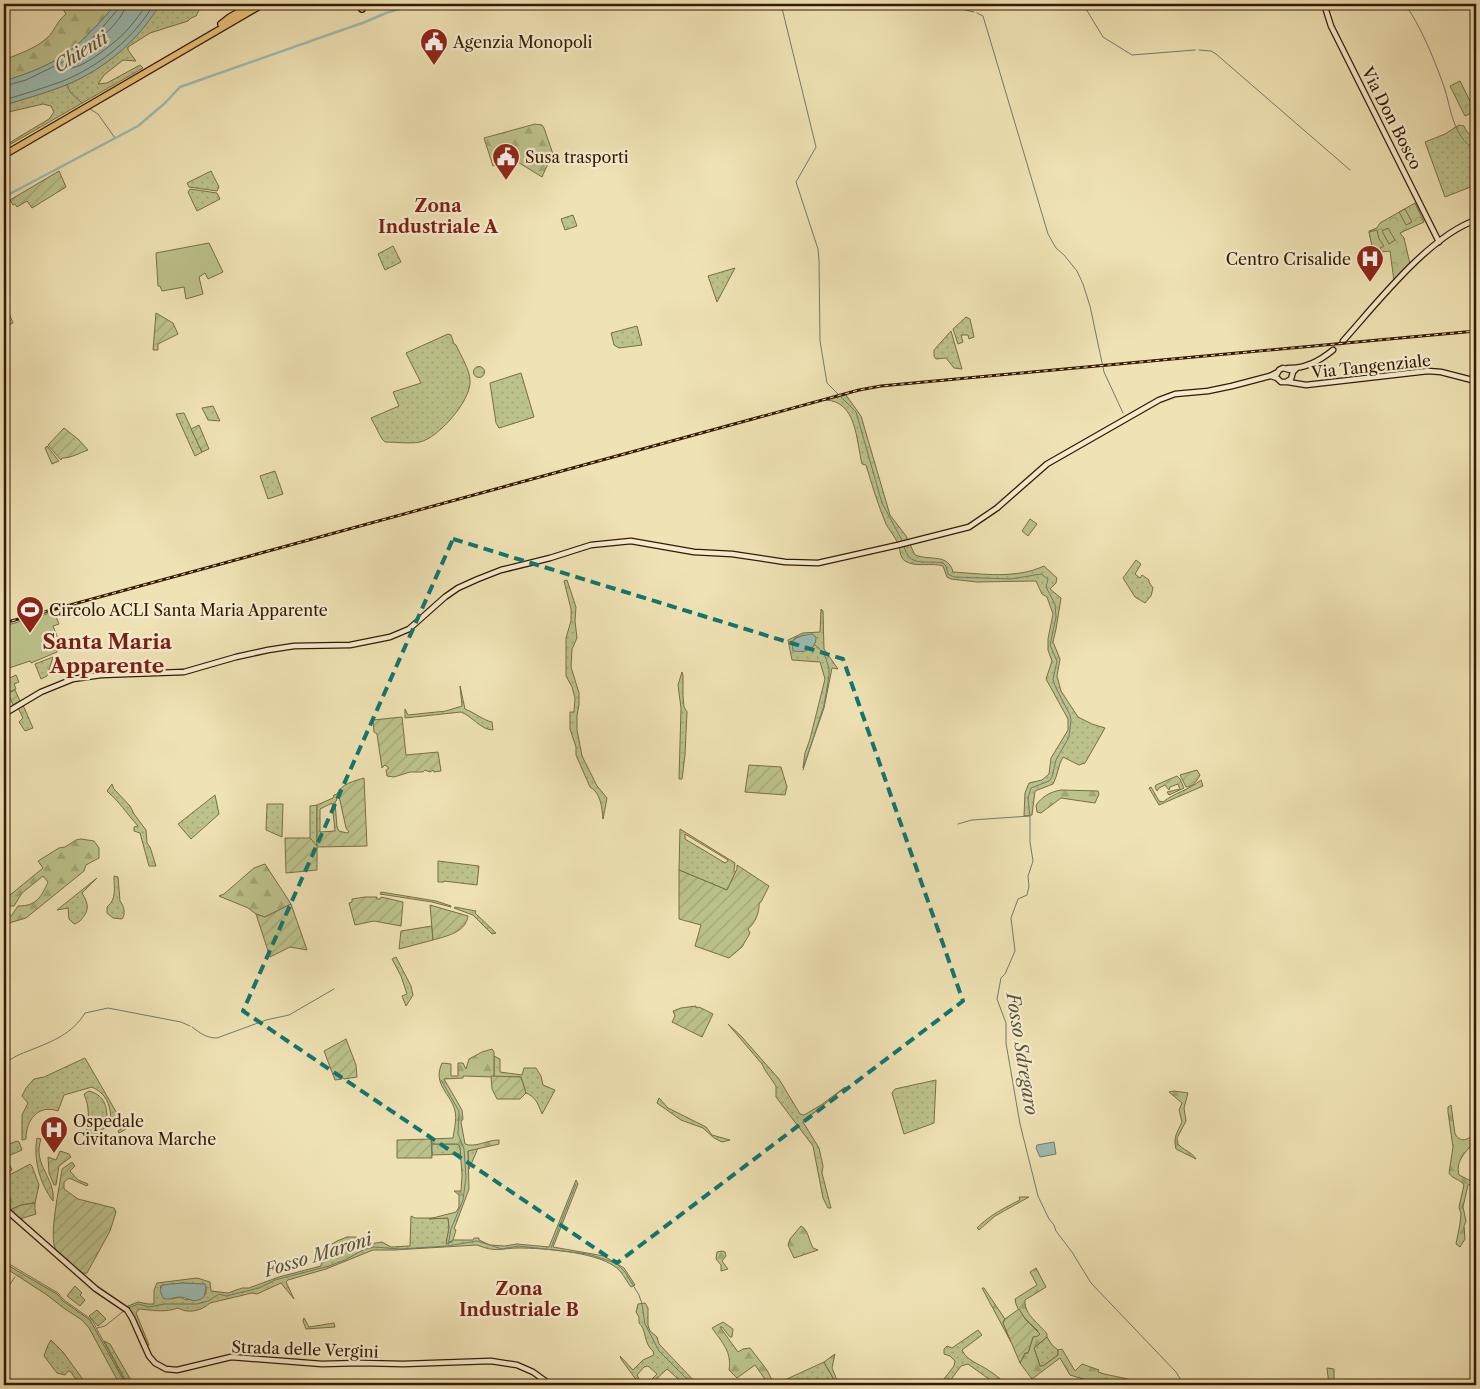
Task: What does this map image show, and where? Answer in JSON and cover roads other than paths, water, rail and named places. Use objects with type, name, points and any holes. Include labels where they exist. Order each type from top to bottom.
[{"type":"highway","points":[[4,153],[142,73],[230,17],[255,4]]},
{"type":"highway","points":[[156,64],[263,4]]},
{"type":"main road","name":"Via Don Bosco","points":[[1324,4],[1331,26],[1439,242]]},
{"type":"main road","points":[[1343,341],[1416,262],[1459,228],[1476,220]]},
{"type":"main road","points":[[4,714],[41,692],[73,679],[101,675],[184,672],[236,657],[283,647],[345,646],[404,632],[414,626],[435,605],[458,588],[502,570],[591,544],[624,541],[694,552],[732,554],[785,562],[814,564],[898,546],[974,525],[1002,504],[1047,464],[1160,400],[1175,394],[1216,390],[1270,376],[1283,368],[1296,368],[1318,360],[1333,350]]},
{"type":"main road","points":[[1288,368],[1292,375]]},
{"type":"main road","points":[[1270,376],[1278,378],[1282,382],[1288,382],[1296,368]]},
{"type":"main road","name":"Via Tangenziale","points":[[1288,382],[1306,385],[1428,371],[1441,372],[1476,381]]},
{"type":"main road","points":[[1278,372],[1278,378]]},
{"type":"main road","name":"Via Tangenziale","points":[[1292,375],[1296,384]]},
{"type":"main road","name":"Strada delle Vergini","points":[[4,1208],[96,1289],[125,1308],[152,1360],[168,1370],[177,1370],[231,1358],[322,1364],[491,1361],[517,1365],[533,1372],[551,1385]]},
{"type":"water","name":"Chienti","points":[[116,4],[160,4],[142,30],[120,52],[94,71],[58,88],[4,105],[4,81],[35,70],[64,55],[85,37]]},
{"type":"water","points":[[812,634],[816,637],[816,641],[812,648],[806,651],[793,651],[792,642],[794,640],[801,636]]},
{"type":"water","points":[[1054,1142],[1056,1154],[1040,1157],[1036,1148],[1037,1145]]},
{"type":"water","points":[[183,1283],[205,1284],[204,1297],[194,1301],[183,1297],[163,1298],[160,1291],[162,1285]]},
{"type":"waterway","points":[[4,197],[138,126],[165,103],[180,87],[415,4]]},
{"type":"waterway","name":"Fosso Sdregaro","points":[[781,4],[816,147],[796,182],[818,249],[820,341],[827,383],[856,412],[882,503],[903,542]]},
{"type":"waterway","points":[[938,4],[974,12]]},
{"type":"waterway","points":[[1083,4],[1103,37],[1132,55],[1195,50]]},
{"type":"waterway","points":[[1405,4],[1421,31],[1434,61],[1456,128],[1467,144],[1476,151]]},
{"type":"waterway","points":[[977,13],[983,16],[1048,234],[1056,248],[1077,271],[1083,284],[1090,306],[1104,372],[1123,413]]},
{"type":"waterway","points":[[1199,50],[1211,51],[1216,54],[1350,170]]},
{"type":"waterway","points":[[67,84],[70,92],[82,103]]},
{"type":"waterway","points":[[90,109],[98,114],[115,138]]},
{"type":"waterway","name":"Fosso Sdregaro","points":[[904,546],[910,558],[919,562],[943,563],[948,574],[954,577],[1011,579],[1041,574],[1048,579],[1046,587],[1055,604],[1056,617],[1050,645],[1057,661],[1053,679],[1070,715],[1069,737],[1056,760],[1052,777],[1049,781],[1031,788],[1028,798],[1033,861],[1028,876],[1029,886],[1027,895],[1018,899],[1011,918],[1015,951],[1005,974],[1001,978],[997,999],[1006,1023],[1006,1043],[1020,1124],[1038,1196],[1049,1219],[1091,1283],[1176,1372],[1184,1385]]},
{"type":"waterway","points":[[803,770],[824,705],[829,676],[829,668],[824,653],[815,645]]},
{"type":"waterway","points":[[958,824],[972,820],[1030,816]]},
{"type":"waterway","points":[[192,1027],[206,1036],[217,1038],[266,1020],[289,1015],[334,989]]},
{"type":"waterway","points":[[4,1065],[16,1056],[68,1032],[85,1013],[108,1008],[181,1022],[190,1026]]},
{"type":"waterway","points":[[441,1080],[459,1111],[458,1134],[464,1149],[466,1177],[463,1200],[451,1229],[448,1245]]},
{"type":"waterway","points":[[551,1248],[576,1184]]},
{"type":"waterway","name":"Fosso Maroni","points":[[129,1308],[138,1304],[149,1307],[164,1304],[197,1304],[208,1301],[219,1294],[226,1296],[259,1288],[275,1280],[329,1266],[363,1250],[374,1247],[400,1249],[447,1246],[477,1241],[502,1249],[518,1246],[588,1254],[616,1263],[625,1272],[639,1295],[645,1324],[659,1351],[693,1385]]},
{"type":"waterway","points":[[4,1261],[58,1293],[64,1300],[92,1320],[127,1385]]},
{"type":"waterway","points":[[4,1293],[15,1277]]},
{"type":"waterway","name":"Fosso Maroni","points":[[97,1328],[105,1326],[125,1310]]},
{"type":"tunnel","points":[[1333,350],[1343,341]]},
{"type":"railway","points":[[4,623],[859,390],[881,386],[1476,331]]},
{"type":"place","name":"Agenzia Monopoli","points":[[434,66]]},
{"type":"place","name":"Susa trasporti","points":[[506,181]]},
{"type":"place","name":"Centro Crisalide","points":[[1370,283]]},
{"type":"place","name":"Circolo ACLI Santa Maria Apparente","points":[[30,634]]},
{"type":"place","name":"Ospedale Civitanova Marche","points":[[54,1154]]},
{"type":"district","name":"Zona Industriale A","points":[[438,216]]},
{"type":"district","name":"Santa Maria Apparente","points":[[107,653]]},
{"type":"district","name":"Zona Industriale B","points":[[519,1299]]}]
